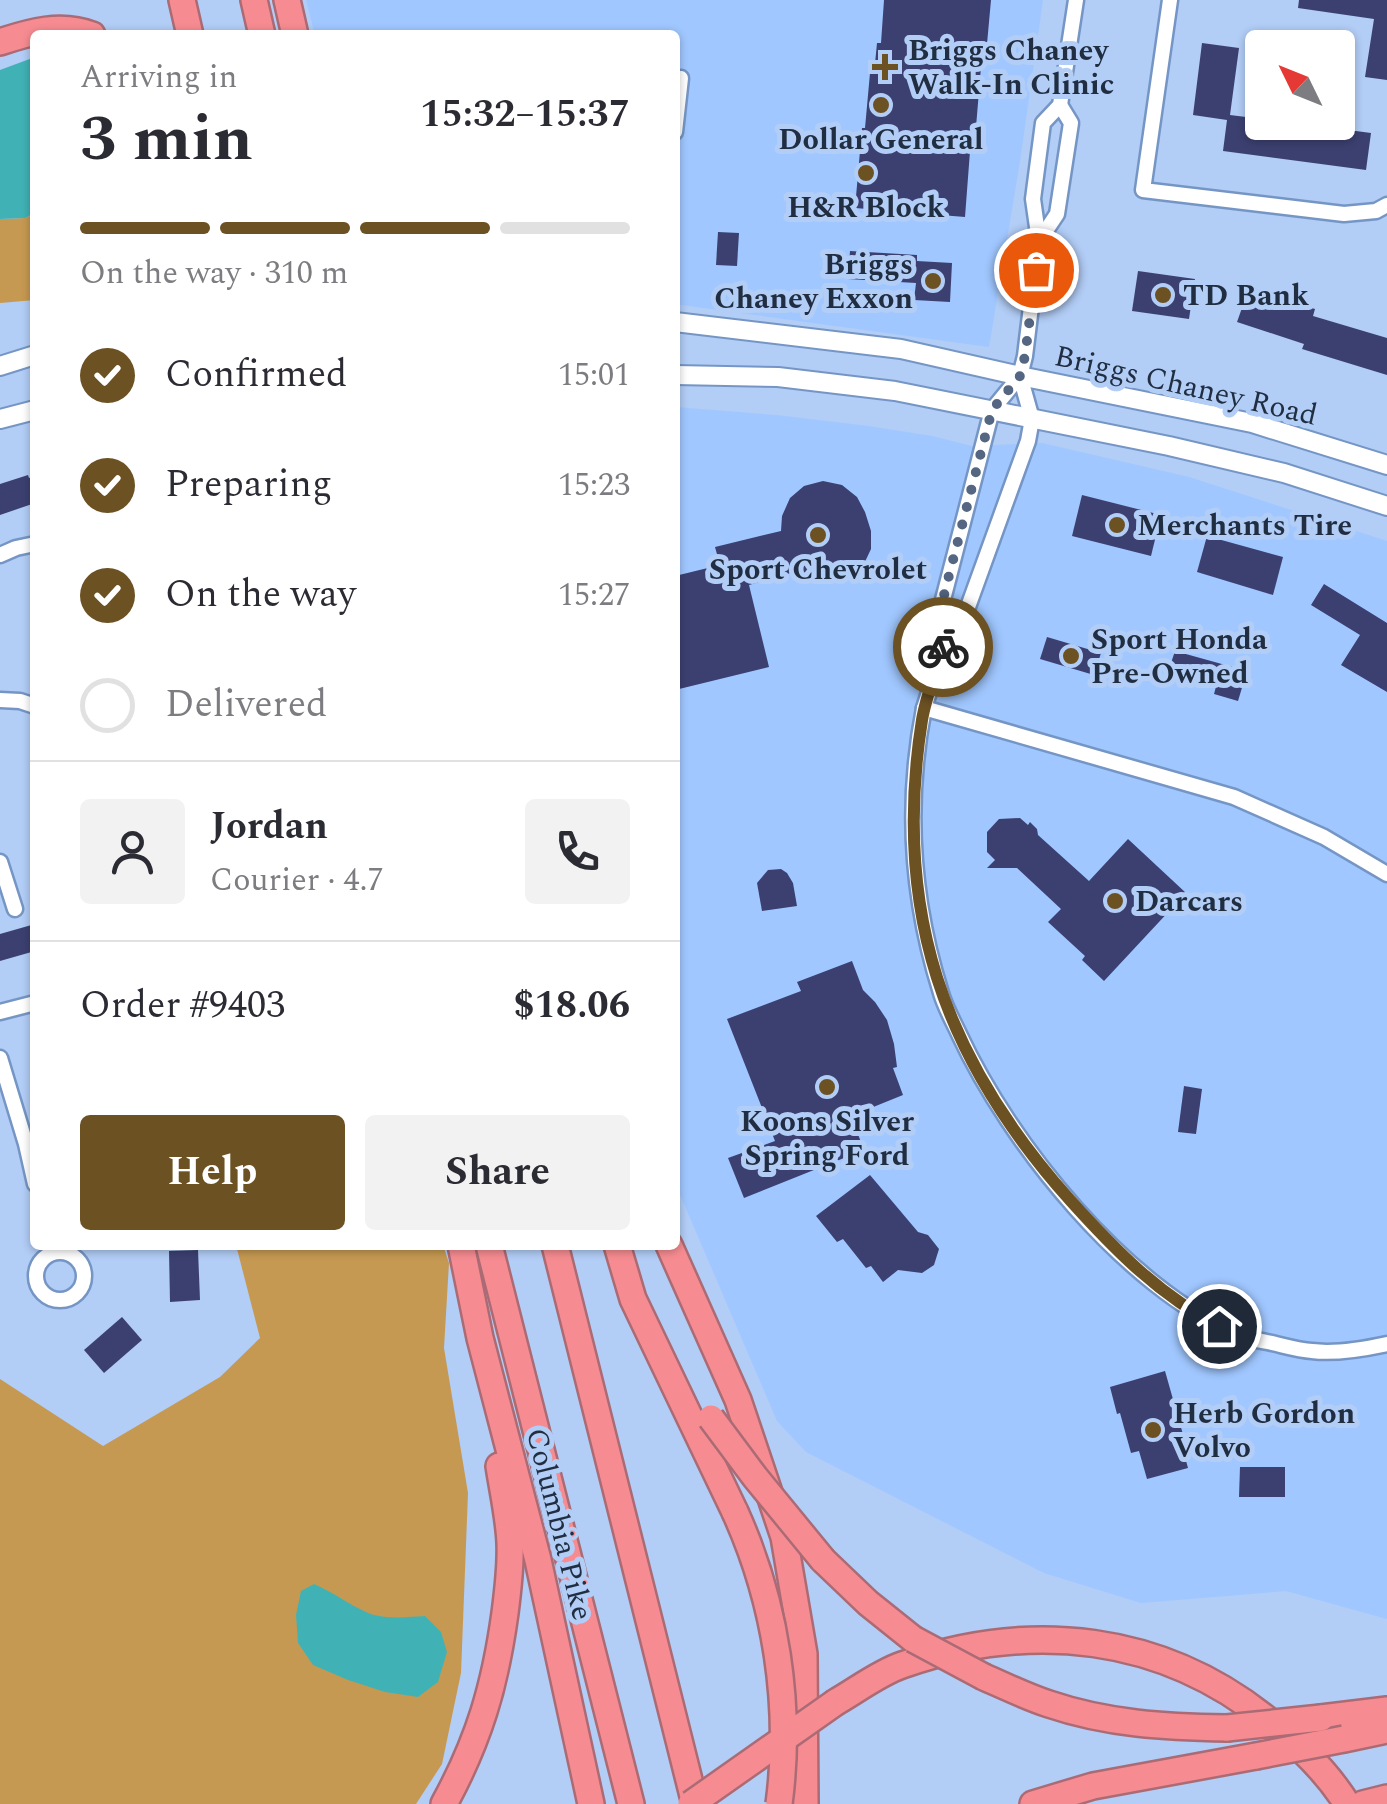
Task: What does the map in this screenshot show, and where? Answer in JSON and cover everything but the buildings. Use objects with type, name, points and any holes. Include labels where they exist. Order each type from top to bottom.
[{"type":"highway","points":[[182,0],[189,30]]},
{"type":"highway","points":[[254,0],[261,30]]},
{"type":"highway","points":[[288,0],[294,30]]},
{"type":"highway","points":[[0,42],[30,32]]},
{"type":"highway","points":[[462,1250],[480,1338],[538,1560],[591,1804]]},
{"type":"highway","name":"Columbia Pike","points":[[490,1250],[631,1804]]},
{"type":"highway","name":"Columbia Pike","points":[[555,1250],[693,1804]]},
{"type":"highway","points":[[671,1250],[738,1400],[784,1537],[804,1654],[805,1804]]},
{"type":"highway","points":[[621,1255],[688,1380],[755,1477],[823,1560],[868,1603],[913,1638],[984,1678],[1048,1704],[1096,1717],[1160,1727],[1227,1728],[1387,1710]]},
{"type":"highway","points":[[621,1255],[633,1299],[754,1552],[770,1614],[781,1690],[784,1769],[779,1804]]},
{"type":"highway","points":[[444,1804],[468,1757],[487,1706],[508,1590],[510,1543],[480,1338]]},
{"type":"highway","points":[[693,1804],[836,1702],[898,1666],[967,1646],[1032,1640],[1102,1643],[1159,1658],[1227,1690],[1306,1754],[1347,1804]]},
{"type":"highway","points":[[1033,1804],[1093,1786],[1387,1730]]},
{"type":"highway","points":[[1362,1804],[1387,1798]]},
{"type":"main road","name":"Briggs Chaney Road","points":[[680,323],[901,349],[1252,422],[1387,465]]},
{"type":"main road","points":[[0,366],[30,357]]},
{"type":"main road","points":[[680,374],[778,377],[895,391],[1284,473],[1387,506]]},
{"type":"main road","points":[[0,419],[30,411]]},
{"type":"street","points":[[943,648],[938,620],[992,410],[1020,376],[1025,356],[1040,241],[1033,198],[1042,123],[1060,105],[1076,0]]},
{"type":"street","points":[[1170,0],[1143,190],[1344,214],[1376,212],[1387,205]]},
{"type":"street","points":[[1040,241],[1056,214],[1071,124],[1060,105]]},
{"type":"street","points":[[1020,376],[1032,418],[1028,441],[964,618],[943,648],[924,708],[912,820],[914,865],[920,913],[942,996],[977,1072],[1039,1165],[1102,1235],[1159,1288],[1198,1315],[1241,1337],[1314,1352],[1387,1344]]},
{"type":"street","points":[[0,555],[30,545]]},
{"type":"street","points":[[0,700],[30,705]]},
{"type":"street","points":[[924,708],[1234,797],[1324,837],[1387,874]]},
{"type":"street","points":[[0,862],[16,909]]},
{"type":"street","points":[[0,1012],[30,1003]]},
{"type":"street","points":[[0,1058],[30,1162]]},
{"type":"shaded area","points":[[306,0],[1043,0],[989,347],[680,305],[680,30],[314,30]]},
{"type":"shaded area","points":[[30,59],[30,216],[25,218],[0,219],[0,70]]},
{"type":"shaded area","points":[[30,216],[30,300],[0,303],[0,219]]},
{"type":"shaded area","points":[[680,407],[868,426],[972,446],[1042,443],[1189,477],[1387,541],[1387,1619],[1286,1591],[1141,1603],[1044,1573],[806,1452],[777,1421],[680,1195]]},
{"type":"shaded area","points":[[237,1250],[445,1250],[449,1263],[444,1348],[468,1493],[461,1673],[442,1764],[416,1804],[0,1804],[0,1379],[103,1446],[220,1377],[260,1338]]},
{"type":"shaded area","points":[[314,1584],[373,1615],[425,1616],[441,1632],[447,1652],[438,1682],[418,1697],[385,1692],[313,1665],[298,1643],[296,1615],[301,1591]]},
{"type":"way so far","points":[[943,647],[938,620],[946,587],[992,410],[1020,376],[1036,270]]},
{"type":"place","name":"Briggs Chaney Walk-In Clinic","points":[[885,67]]},
{"type":"place","name":"Dollar General","points":[[881,105]]},
{"type":"place","name":"H&R Block","points":[[866,173]]},
{"type":"place","name":"Briggs Chaney Exxon","points":[[933,281]]},
{"type":"place","name":"TD Bank","points":[[1163,295]]},
{"type":"place","name":"Merchants Tire","points":[[1117,525]]},
{"type":"place","name":"Sport Chevrolet","points":[[818,535]]},
{"type":"place","name":"Sport Honda Pre-Owned","points":[[1071,656]]},
{"type":"place","name":"Darcars","points":[[1115,901]]},
{"type":"place","name":"Koons Silver Spring Ford","points":[[827,1087]]},
{"type":"place","name":"Herb Gordon Volvo","points":[[1153,1430]]},
{"type":"route","points":[[943,647],[924,708],[912,820],[920,913],[942,996],[977,1072],[1039,1165],[1102,1235],[1159,1288],[1219,1326]]}]
